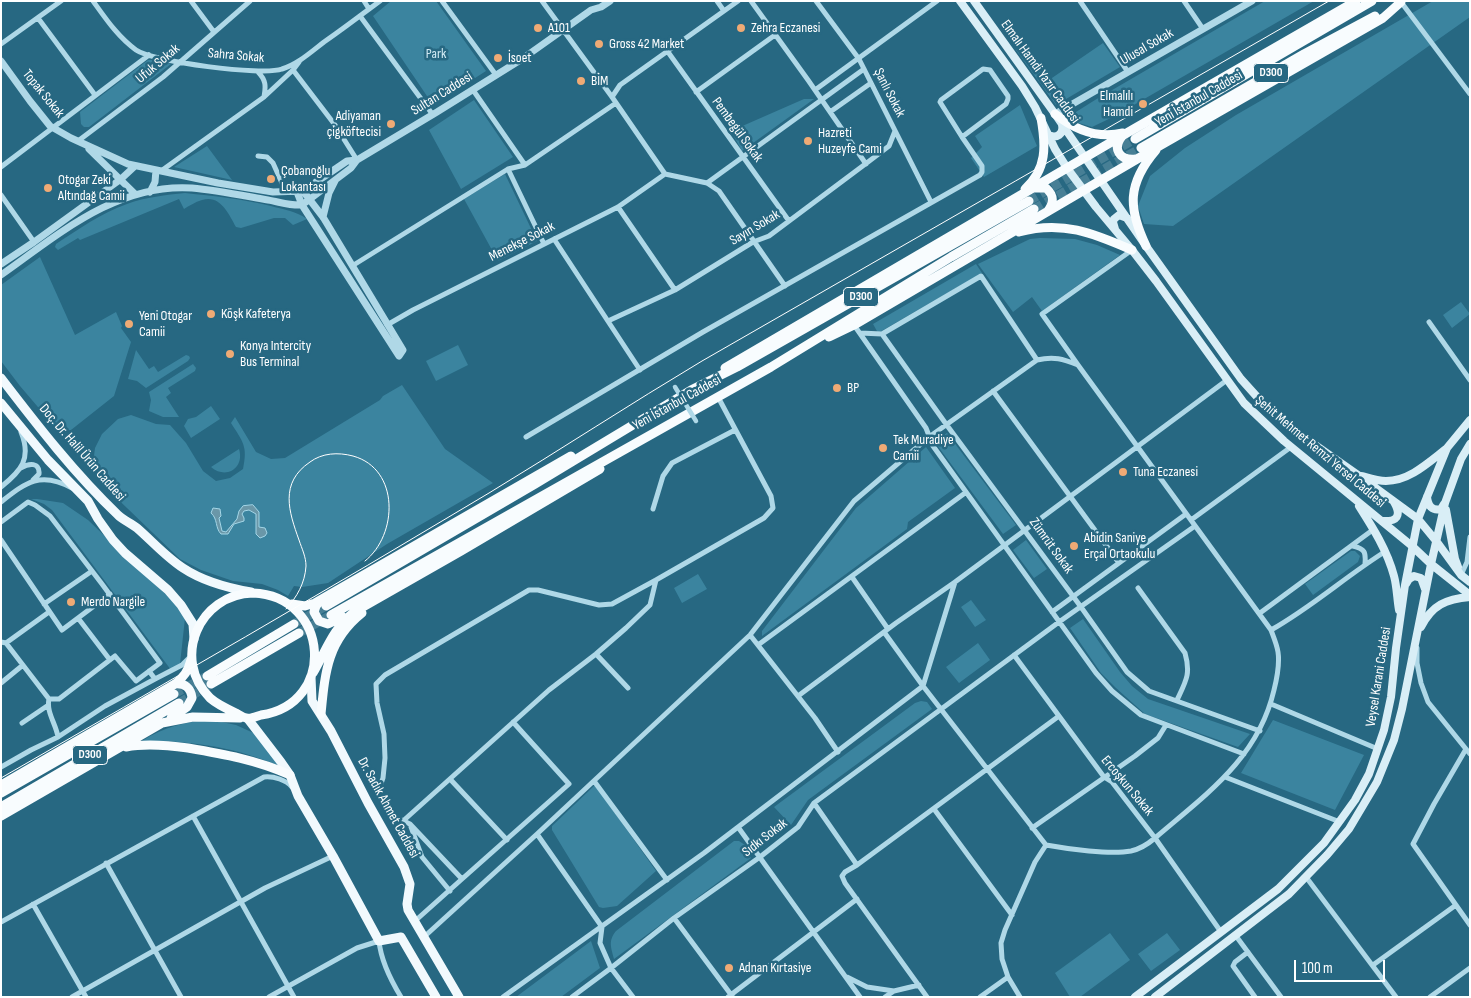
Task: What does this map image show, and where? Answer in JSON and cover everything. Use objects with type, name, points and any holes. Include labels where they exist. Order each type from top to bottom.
[{"type":"highway","points":[[691,390],[735,361],[1123,135],[1134,134],[1356,1]]},
{"type":"highway","name":"Yeni İstanbul Caddesi","points":[[1134,134],[1372,1]]},
{"type":"highway","points":[[771,367],[854,324],[1383,18],[1402,2]]},
{"type":"highway","name":"Yeni İstanbul Caddesi","points":[[1141,148],[1304,54],[1402,2]]},
{"type":"highway","points":[[1055,114],[1074,126],[1097,134],[1134,134]]},
{"type":"highway","points":[[1013,200],[1032,182],[1041,166],[1044,146],[1041,118]]},
{"type":"highway","points":[[1123,135],[1118,143],[1119,154],[1126,159],[1137,159]]},
{"type":"highway","points":[[1146,246],[1135,217],[1133,197],[1142,170],[1161,145]]},
{"type":"highway","points":[[1033,188],[1046,188],[1051,194],[1053,201],[1047,212]]},
{"type":"highway","name":"Yeni İstanbul Caddesi","points":[[287,602],[305,606],[324,603],[581,450],[618,434],[691,390],[737,367],[1031,205],[951,257],[771,367],[331,615]]},
{"type":"highway","points":[[1007,235],[1040,228],[1068,228],[1093,234],[1132,250]]},
{"type":"highway","points":[[324,603],[316,606],[314,612],[316,618],[322,623],[332,623],[354,612],[594,473],[614,459],[625,448]]},
{"type":"highway","points":[[321,714],[327,667],[333,648],[350,624],[390,591]]},
{"type":"highway","points":[[1,784],[175,684],[186,673],[192,656],[194,639],[200,625],[214,607],[234,595],[253,592],[270,595],[287,602],[300,614],[312,634],[315,649],[312,675]]},
{"type":"highway","points":[[162,723],[193,716],[246,718],[268,714],[288,706],[303,691],[332,635],[354,612]]},
{"type":"highway","points":[[294,624],[209,680],[299,633]]},
{"type":"highway","points":[[192,656],[196,674],[206,692],[221,706],[246,718]]},
{"type":"highway","points":[[1,816],[188,708],[192,701],[189,688],[183,684],[175,684]]},
{"type":"highway","points":[[1,793],[174,694]]},
{"type":"highway","name":"D300","points":[[1,807],[179,703]]},
{"type":"highway","points":[[116,750],[129,746],[164,745],[244,759],[270,766],[290,775]]},
{"type":"main road","name":"Elmalı Hamdi Yazır Caddesi","points":[[960,1],[1022,86],[1067,168],[1083,191]]},
{"type":"main road","name":"Elmalı Hamdi Yazır Caddesi","points":[[974,1],[1101,180]]},
{"type":"main road","points":[[1048,135],[1053,137],[1059,136],[1062,131],[1062,124]]},
{"type":"main road","name":"Şehit Mehmet Remzi Yersel Caddesi","points":[[1101,180],[1241,379],[1268,409],[1291,428],[1418,519],[1461,575],[1470,582]]},
{"type":"main road","name":"Şehit Mehmet Remzi Yersel Caddesi","points":[[1083,191],[1132,250],[1244,403],[1291,447],[1470,596]]},
{"type":"main road","points":[[1115,230],[1113,222],[1116,217],[1123,216],[1127,218]]},
{"type":"main road","name":"Doç. Dr. Halil Ürün Caddesi","points":[[1,378],[37,425],[87,483],[120,517],[190,572],[203,579],[227,587],[253,592]]},
{"type":"main road","name":"Doç. Dr. Halil Ürün Caddesi","points":[[1,403],[19,427],[88,502],[113,540],[182,605],[193,624],[194,639]]},
{"type":"main road","name":"Veysel Karani Caddesi","points":[[1135,997],[1278,889],[1324,843],[1355,800],[1369,774],[1384,730],[1391,698],[1405,585],[1418,519],[1447,448],[1470,420]]},
{"type":"main road","name":"Veysel Karani Caddesi","points":[[1155,997],[1290,894],[1327,856],[1349,829],[1377,782],[1394,740],[1402,709],[1431,564],[1446,503],[1461,460],[1470,444]]},
{"type":"main road","points":[[1358,475],[1385,481],[1400,479],[1415,472],[1447,448]]},
{"type":"main road","points":[[1427,495],[1430,508],[1435,510],[1441,509],[1446,503]]},
{"type":"main road","points":[[1356,500],[1386,551],[1394,576],[1400,618]]},
{"type":"main road","points":[[1382,521],[1395,520],[1398,515],[1398,509],[1394,501]]},
{"type":"main road","points":[[1446,503],[1455,559],[1461,575]]},
{"type":"main road","points":[[1405,585],[1414,576],[1421,578],[1426,591]]},
{"type":"main road","points":[[1416,635],[1432,610],[1452,600],[1470,596]]},
{"type":"main road","name":"Dr. Sadık Ahmet Caddesi","points":[[312,675],[312,700],[331,731],[404,867],[410,884],[407,902],[408,910],[425,936],[459,997]]},
{"type":"main road","points":[[246,718],[290,775],[298,796],[379,941],[401,937],[436,997]]},
{"type":"street","points":[[1,44],[61,1]]},
{"type":"street","name":"Sahra Sokak","points":[[93,1],[114,31],[137,51],[155,58],[258,72],[282,69],[301,60]]},
{"type":"street","points":[[191,1],[214,32]]},
{"type":"street","name":"Ufuk Sokak","points":[[81,142],[163,77],[250,1]]},
{"type":"street","points":[[364,1],[369,9]]},
{"type":"street","points":[[150,192],[158,171],[264,97],[301,60],[380,1]]},
{"type":"street","points":[[442,1],[496,75]]},
{"type":"street","points":[[542,1],[665,174],[707,183],[719,191],[785,286]]},
{"type":"street","name":"Sultan Caddesi","points":[[300,191],[347,161],[357,160],[522,60],[591,10],[598,1]]},
{"type":"street","name":"Sultan Caddesi","points":[[591,10],[602,7],[610,1]]},
{"type":"street","points":[[717,1],[724,11]]},
{"type":"street","points":[[612,97],[620,85],[738,1]]},
{"type":"street","points":[[750,1],[866,164]]},
{"type":"street","name":"Şanlı Sokak","points":[[816,1],[859,59],[931,202]]},
{"type":"street","points":[[815,90],[937,1]]},
{"type":"street","points":[[1080,1],[1128,72]]},
{"type":"street","points":[[1184,1],[1203,29]]},
{"type":"street","name":"Ulusal Sokak","points":[[1055,114],[1252,1]]},
{"type":"street","points":[[1402,2],[1470,94]]},
{"type":"street","points":[[360,16],[433,115]]},
{"type":"street","points":[[38,18],[95,95]]},
{"type":"street","points":[[696,92],[775,35]]},
{"type":"street","name":"Pembegül Sokak","points":[[668,52],[789,221]]},
{"type":"street","points":[[1,167],[149,56]]},
{"type":"street","name":"Topak Sokak","points":[[1,61],[30,101],[52,127],[128,164],[273,192],[300,191]]},
{"type":"street","points":[[707,183],[864,69]]},
{"type":"street","points":[[526,437],[982,172],[982,166],[962,137],[940,102],[983,69],[990,70],[1008,96],[1006,104],[962,137]]},
{"type":"street","points":[[1,275],[79,220],[109,204],[135,194],[192,188],[302,205],[351,168],[357,160],[335,125],[293,70]]},
{"type":"street","points":[[258,72],[265,79],[264,97]]},
{"type":"street","points":[[830,112],[871,83]]},
{"type":"street","points":[[473,90],[525,164]]},
{"type":"street","points":[[352,266],[508,169],[525,164],[616,103]]},
{"type":"street","name":"Sayın Sokak","points":[[608,321],[675,290],[753,242],[769,236],[888,146],[896,131]]},
{"type":"street","points":[[81,142],[135,194]]},
{"type":"street","points":[[258,156],[268,157],[274,163],[286,192]]},
{"type":"street","points":[[1,264],[121,179],[135,166]]},
{"type":"street","points":[[508,169],[544,244]]},
{"type":"street","name":"Menekşe Sokak","points":[[387,325],[413,310],[618,207],[665,174]]},
{"type":"street","points":[[323,217],[328,193],[337,178]]},
{"type":"street","points":[[300,191],[310,198],[323,217],[403,350],[399,356],[302,205],[300,191]]},
{"type":"street","points":[[1,195],[34,242]]},
{"type":"street","points":[[618,207],[675,290]]},
{"type":"street","points":[[554,239],[640,370]]},
{"type":"street","points":[[852,577],[923,686],[1046,845],[1061,848],[1119,852],[1133,850],[1146,845],[1155,838],[1225,778],[1260,731],[1270,704],[1277,675],[1278,653],[1272,630],[1042,314],[1132,250]]},
{"type":"street","points":[[860,333],[882,334],[981,276],[1037,360]]},
{"type":"street","points":[[1429,322],[1470,380]]},
{"type":"street","points":[[854,324],[926,428],[933,446],[965,493],[1096,672],[1112,691],[1141,715],[1244,754]]},
{"type":"street","name":"Zümrüt Sokak","points":[[882,334],[1127,672],[1149,690],[1260,731]]},
{"type":"street","points":[[425,936],[538,834],[750,635],[854,501],[929,437],[1037,360],[1048,357],[1063,359],[1078,365]]},
{"type":"street","points":[[798,696],[886,630],[955,582],[1226,380]]},
{"type":"street","points":[[675,387],[696,421]]},
{"type":"street","points":[[993,391],[1119,563]]},
{"type":"street","points":[[462,879],[410,824],[395,817],[384,804],[378,792],[383,778],[385,758],[384,734],[377,703],[376,684],[385,675],[529,590],[538,590],[599,605],[612,604],[764,518],[773,508],[771,496],[718,396]]},
{"type":"street","points":[[19,427],[26,448],[26,456],[21,468]]},
{"type":"street","points":[[653,509],[664,476],[672,463],[735,430]]},
{"type":"street","points":[[1191,520],[1291,447]]},
{"type":"street","points":[[1,488],[21,468],[29,464],[34,464],[39,470],[37,478],[17,489],[1,502]]},
{"type":"street","points":[[28,482],[46,479],[54,480],[78,492]]},
{"type":"street","points":[[758,645],[965,493]]},
{"type":"street","points":[[1,522],[28,502],[36,505],[50,516],[160,663],[136,681],[115,656],[60,698],[48,699]]},
{"type":"street","points":[[1052,612],[1186,514]]},
{"type":"street","name":"Sıdkı Sokak","points":[[572,997],[674,918],[760,857],[798,827],[814,803],[1081,606],[1195,526]]},
{"type":"street","points":[[1260,614],[1374,529]]},
{"type":"street","points":[[1461,575],[1467,562],[1470,537]]},
{"type":"street","points":[[1,540],[62,630],[110,594]]},
{"type":"street","points":[[1353,546],[1364,551],[1366,556],[1365,564]]},
{"type":"street","points":[[1272,630],[1386,551]]},
{"type":"street","points":[[44,604],[92,571]]},
{"type":"street","points":[[404,821],[549,690],[596,654],[650,605],[656,580]]},
{"type":"street","points":[[503,997],[666,880],[923,686],[955,582]]},
{"type":"street","points":[[1138,588],[1185,653],[1188,663],[1188,678],[1177,700]]},
{"type":"street","points":[[49,612],[4,643],[48,699],[47,706],[58,737]]},
{"type":"street","points":[[78,618],[110,660]]},
{"type":"street","points":[[750,635],[815,718],[838,752]]},
{"type":"street","points":[[1416,635],[1417,663],[1421,683],[1428,702],[1468,752],[1434,804],[1413,844],[1470,925]]},
{"type":"street","points":[[596,654],[628,688]]},
{"type":"street","name":"Ercoşkun Sokak","points":[[1014,655],[1104,778],[1112,782],[1155,838],[1221,932]]},
{"type":"street","points":[[1,767],[58,737],[104,706],[182,665],[192,656]]},
{"type":"street","points":[[1,683],[23,666]]},
{"type":"street","points":[[149,671],[155,679]]},
{"type":"street","points":[[1270,704],[1378,749]]},
{"type":"street","points":[[22,723],[47,706]]},
{"type":"street","points":[[927,997],[845,883],[842,876],[1059,716]]},
{"type":"street","points":[[415,921],[569,784],[513,722]]},
{"type":"street","points":[[1032,828],[1135,756],[1158,738],[1166,725]]},
{"type":"street","points":[[1,922],[264,777],[272,776],[289,783],[298,796]]},
{"type":"street","points":[[1225,778],[1340,822]]},
{"type":"street","points":[[450,779],[507,840]]},
{"type":"street","points":[[594,781],[666,880]]},
{"type":"street","points":[[814,803],[857,865]]},
{"type":"street","points":[[934,809],[1012,915]]},
{"type":"street","points":[[193,816],[294,997]]},
{"type":"street","points":[[410,824],[422,857],[450,891]]},
{"type":"street","points":[[738,826],[860,997]]},
{"type":"street","points":[[538,834],[602,926],[600,943],[611,968],[633,997]]},
{"type":"street","points":[[1020,997],[1008,977],[1002,959],[1001,943],[1035,862],[1046,845]]},
{"type":"street","points":[[72,997],[265,888],[333,856]]},
{"type":"street","points":[[106,863],[181,997]]},
{"type":"street","points":[[1306,877],[1396,997]]},
{"type":"street","points":[[674,918],[731,996],[857,899]]},
{"type":"street","points":[[33,904],[86,997]]},
{"type":"street","points":[[1373,966],[1456,905]]},
{"type":"street","points":[[1236,936],[1280,997]]},
{"type":"street","points":[[269,997],[357,948],[379,941],[381,956],[401,997]]},
{"type":"street","points":[[1248,952],[1235,962],[1234,966],[1255,997]]},
{"type":"street","points":[[1430,997],[1470,968]]},
{"type":"street","points":[[845,976],[867,987],[894,991],[919,986]]},
{"type":"street","points":[[980,997],[1008,977]]},
{"type":"street","points":[[885,997],[894,991]]},
{"type":"green space","name":"Park","points":[[391,1],[436,1],[486,71],[433,105],[373,16]]},
{"type":"green space","points":[[1265,1],[1314,1],[1113,117],[1092,127],[1069,120],[1068,117],[1095,100]]},
{"type":"green space","points":[[1433,1],[1470,1],[1470,17],[1173,226],[1144,224],[1138,206],[1150,176],[1185,148],[1236,115]]},
{"type":"green space","points":[[1103,43],[1120,67],[1056,105],[1016,50],[1021,48],[1049,80]]},
{"type":"green space","points":[[148,60],[159,60],[171,64],[89,127],[84,127],[81,124],[80,112]]},
{"type":"green space","points":[[804,99],[814,99],[742,151],[731,131]]},
{"type":"green space","points":[[474,100],[513,157],[461,189],[429,130]]},
{"type":"green space","points":[[1020,105],[1037,146],[984,177],[971,158],[982,147],[975,136]]},
{"type":"green space","points":[[207,146],[232,180],[174,167]]},
{"type":"green space","points":[[505,174],[537,241],[498,261],[464,199]]},
{"type":"green space","points":[[185,193],[260,204],[294,212],[307,219],[293,225],[285,218],[274,218],[241,228],[236,227],[219,202],[208,199],[202,200],[184,209],[179,199],[80,240],[78,238],[58,250],[55,247],[56,244],[82,227],[117,208],[149,198]]},
{"type":"green space","points":[[1030,239],[1075,239],[1097,245],[1120,255],[1042,311],[1032,297],[1013,312],[978,264]]},
{"type":"green space","points":[[40,257],[75,335],[116,312],[122,326],[121,328],[131,342],[114,396],[71,430],[62,431],[55,427],[1,361],[1,285]]},
{"type":"green space","points":[[976,264],[982,273],[878,333],[873,324]]},
{"type":"green space","points":[[1461,302],[1470,314],[1452,328],[1443,315]]},
{"type":"green space","points":[[458,345],[468,365],[436,381],[426,361]]},
{"type":"green space","points":[[136,350],[149,369],[154,366],[158,372],[186,355],[190,358],[146,388],[137,381],[128,379]]},
{"type":"green space","points":[[193,364],[196,368],[195,371],[168,388],[171,393],[166,397],[179,417],[163,417],[149,411],[151,400],[149,392]]},
{"type":"green space","points":[[402,385],[445,449],[493,483],[387,544],[328,583],[302,587],[294,586],[288,596],[262,584],[233,581],[201,570],[180,559],[101,483],[93,464],[95,448],[102,434],[118,419],[131,415],[156,424],[170,425],[186,443],[203,471],[216,481],[230,478],[243,469],[245,455],[245,449],[239,435],[231,423],[235,417],[256,452],[271,459],[285,458]]},
{"type":"green space","points":[[211,406],[220,419],[191,438],[184,426],[188,419],[196,417]]},
{"type":"green space","points":[[947,433],[1016,525],[1003,534],[934,441]]},
{"type":"green space","points":[[926,447],[955,488],[908,522],[907,529],[762,636],[762,631],[856,508]]},
{"type":"green space","points":[[239,449],[239,462],[233,470],[223,472],[211,467]]},
{"type":"green space","points":[[31,499],[63,503],[88,520],[178,606],[185,618],[180,664],[171,670],[52,510],[44,504]]},
{"type":"green space","points":[[1026,540],[1047,569],[1034,578],[1013,550]]},
{"type":"green space","points":[[1351,551],[1355,551],[1360,556],[1358,562],[1313,595],[1305,584]]},
{"type":"green space","points":[[698,574],[707,589],[682,603],[674,588]]},
{"type":"green space","points":[[971,600],[986,620],[975,627],[961,607]]},
{"type":"green space","points":[[1083,619],[1120,672],[1132,686],[1148,699],[1250,734],[1238,747],[1145,714],[1101,673],[1070,628]]},
{"type":"green space","points":[[978,643],[990,660],[959,683],[946,667]]},
{"type":"green space","points":[[927,702],[932,709],[808,800],[791,825],[774,807],[915,703]]},
{"type":"green space","points":[[212,720],[236,725],[258,735],[279,766],[229,749],[194,743],[142,741],[175,726]]},
{"type":"green space","points":[[1273,720],[1364,755],[1335,810],[1241,773]]},
{"type":"green space","points":[[595,785],[656,871],[617,906],[603,908],[599,907],[552,830],[552,826]]},
{"type":"green space","points":[[734,841],[739,841],[745,845],[751,858],[614,959],[611,941],[616,931]]},
{"type":"green space","points":[[1110,933],[1130,960],[1080,997],[1070,997],[1055,973]]},
{"type":"green space","points":[[1167,933],[1180,950],[1151,971],[1138,954]]},
{"type":"green space","points":[[591,941],[600,968],[561,997],[516,997]]},
{"type":"shaded area","points":[[253,505],[259,512],[259,527],[265,528],[267,533],[265,536],[260,538],[256,534],[256,514],[249,510],[244,511],[242,514],[244,521],[234,524],[228,534],[221,534],[211,513],[213,508],[220,509],[221,516],[219,518],[222,531],[226,532],[237,519],[239,511],[243,506]]},
{"type":"tunnel","points":[[1029,201],[1135,139]]},
{"type":"tunnel","points":[[1034,209],[1141,148]]},
{"type":"tunnel","points":[[294,624],[326,606]]},
{"type":"tunnel","points":[[299,633],[331,615]]},
{"type":"tunnel","points":[[174,694],[207,676]]},
{"type":"tunnel","points":[[179,703],[211,684]]},
{"type":"tram line","points":[[1,778],[246,637],[516,477],[702,361],[1329,1]]},
{"type":"tram line","points":[[286,609],[300,589],[306,566],[305,556],[292,519],[289,498],[290,489],[300,470],[315,459],[330,454],[353,456],[368,463],[379,474],[386,488],[389,504],[388,520],[384,535],[376,550],[365,561]]},
{"type":"place","name":"A101","points":[[538,28]]},
{"type":"place","name":"Zehra Eczanesi","points":[[741,28]]},
{"type":"place","name":"Gross 42 Market","points":[[599,44]]},
{"type":"place","name":"İsoet","points":[[498,58]]},
{"type":"place","name":"BİM","points":[[581,81]]},
{"type":"place","name":"Elmalılı Hamdi","points":[[1143,104]]},
{"type":"place","name":"Adiyaman çigköftecisi","points":[[391,124]]},
{"type":"place","name":"Hazreti Huzeyfe Cami","points":[[808,141]]},
{"type":"place","name":"Çobanoğlu Lokantası","points":[[271,179]]},
{"type":"place","name":"Otogar Zeki Altındağ Camii","points":[[48,188]]},
{"type":"place","name":"Köşk Kafeterya","points":[[211,314]]},
{"type":"place","name":"Yeni Otogar Camii","points":[[129,324]]},
{"type":"place","name":"Konya Intercity Bus Terminal","points":[[230,354]]},
{"type":"place","name":"BP","points":[[837,388]]},
{"type":"place","name":"Tek Muradiye Camii","points":[[883,448]]},
{"type":"place","name":"Tuna Eczanesi","points":[[1123,472]]},
{"type":"place","name":"Abidin Saniye Erçal Ortaokulu","points":[[1074,546]]},
{"type":"place","name":"Merdo Nargile","points":[[71,602]]},
{"type":"place","name":"Adnan Kırtasiye","points":[[729,968]]}]
